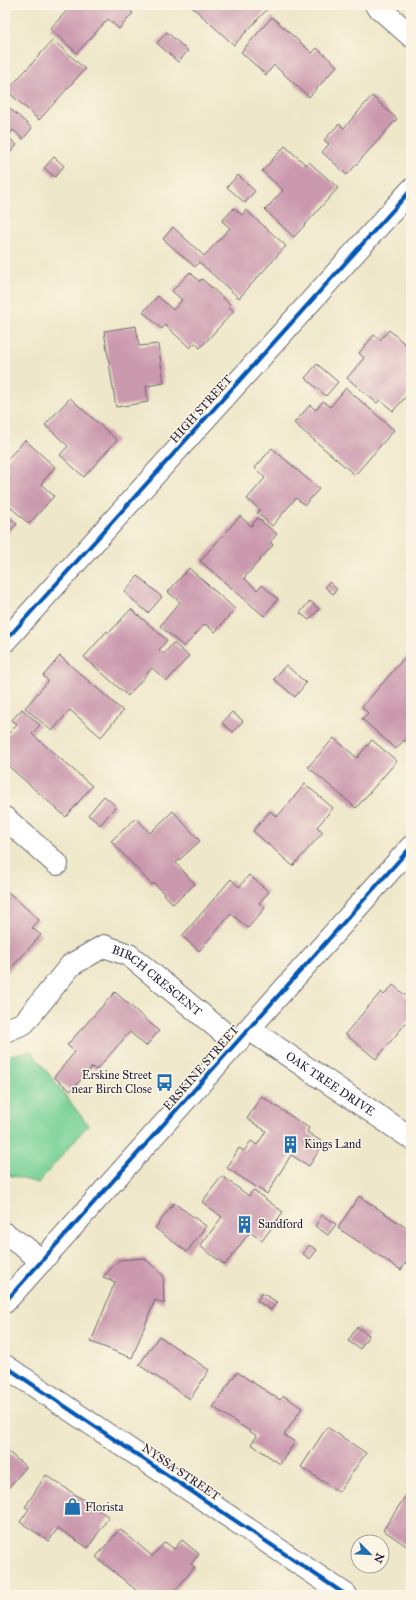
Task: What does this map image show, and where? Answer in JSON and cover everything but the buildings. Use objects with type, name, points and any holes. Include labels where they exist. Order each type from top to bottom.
[{"type":"street","points":[[376,5],[411,36]]},
{"type":"street","name":"HIGH STREET","points":[[5,641],[411,190]]},
{"type":"street","points":[[5,818],[57,864]]},
{"type":"street","name":"ERSKINE STREET","points":[[5,1302],[411,848]]},
{"type":"street","name":"BIRCH CRESCENT","points":[[5,1031],[24,1023],[71,965],[104,946],[129,955],[242,1036]]},
{"type":"street","name":"OAK TREE DRIVE","points":[[242,1036],[411,1138]]},
{"type":"street","points":[[5,1234],[42,1261]]},
{"type":"street","name":"NYSSA STREET","points":[[5,1366],[346,1595]]},
{"type":"green space","points":[[31,1051],[88,1125],[38,1183],[5,1174],[5,1056]]},
{"type":"cycle path","points":[[5,641],[411,190]]},
{"type":"cycle path","points":[[5,1302],[411,847]]},
{"type":"cycle path","points":[[5,1366],[346,1595]]},
{"type":"place","name":"Erskine Street near Birch Close","points":[[165,1082]]},
{"type":"place","name":"Kings Land","points":[[291,1144]]},
{"type":"place","name":"Sandford","points":[[245,1224]]},
{"type":"place","name":"Florista","points":[[72,1507]]}]
